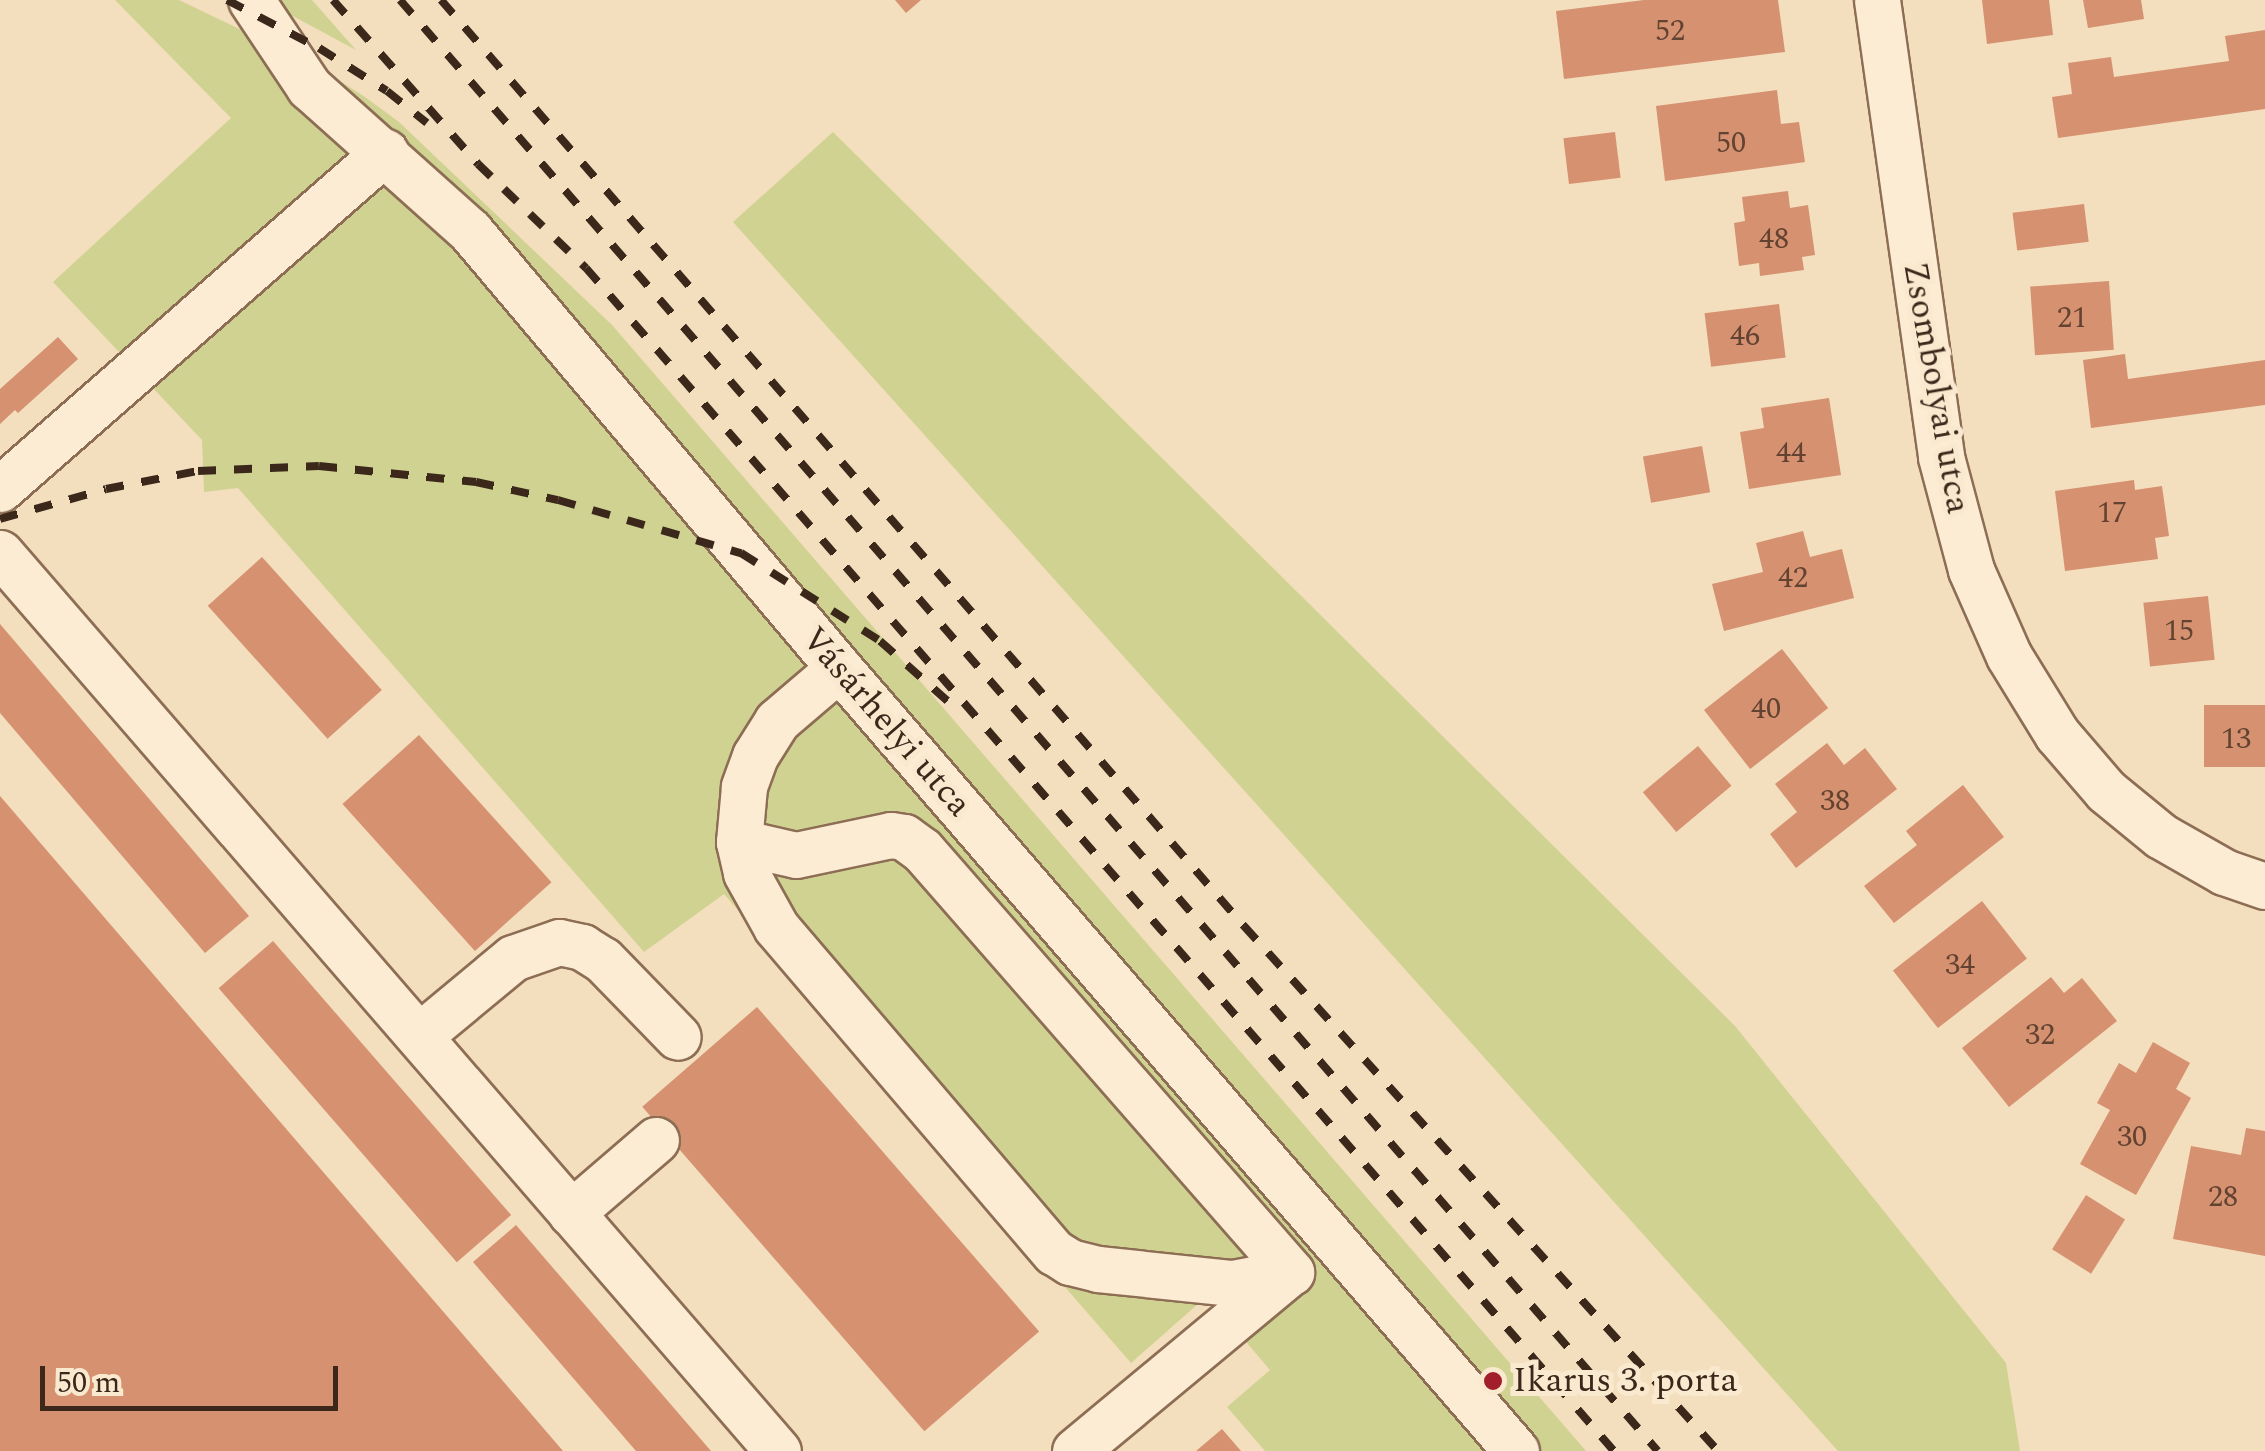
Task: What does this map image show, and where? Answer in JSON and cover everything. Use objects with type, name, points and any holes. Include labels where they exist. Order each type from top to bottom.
[{"type":"street","name":"Vásárhelyi utca","points":[[251,0],[309,87],[470,231],[840,668],[1516,1451]]},
{"type":"street","name":"Zsombolyai utca","points":[[1877,0],[1940,457],[1971,570],[2008,656],[2057,734],[2106,791],[2161,836],[2224,872],[2265,886]]},
{"type":"street","points":[[0,489],[385,152]]},
{"type":"street","points":[[0,553],[778,1451]]},
{"type":"street","points":[[840,668],[777,721],[755,756],[744,786],[738,842],[752,886],[776,927],[1054,1252],[1070,1262],[1098,1268],[1232,1282],[1291,1272]]},
{"type":"street","points":[[738,842],[796,855],[891,835],[904,837],[922,850],[1291,1272]]},
{"type":"street","points":[[418,1036],[514,958],[559,942],[582,947],[603,960],[678,1037]]},
{"type":"street","points":[[571,1212],[656,1140]]},
{"type":"street","points":[[1075,1451],[1328,1237]]},
{"type":"green space","points":[[115,0],[179,0],[318,67],[365,97],[399,122],[612,325],[1586,1451],[1265,1451],[1227,1407],[1270,1370],[1207,1296],[1131,1363],[724,894],[644,952],[238,488],[204,492],[202,440],[53,282],[231,118]]},
{"type":"green space","points":[[262,0],[312,0],[356,50],[291,15]]},
{"type":"green space","points":[[833,132],[1735,1026],[2006,1363],[2020,1451],[1838,1451],[733,222]]},
{"type":"building","points":[[895,0],[921,0],[906,13]]},
{"type":"building","points":[[1644,0],[1778,0],[1785,52],[1564,79],[1556,11]]},
{"type":"building","points":[[1982,0],[2049,0],[2053,35],[1987,44]]},
{"type":"building","points":[[2083,0],[2141,0],[2144,19],[2088,28]]},
{"type":"building","points":[[2265,30],[2265,109],[2058,138],[2052,97],[2072,94],[2068,63],[2111,57],[2114,77],[2229,61],[2225,36]]},
{"type":"building","points":[[1777,90],[1781,124],[1799,122],[1805,162],[1665,181],[1656,106]]},
{"type":"building","points":[[1615,132],[1621,178],[1569,184],[1563,138]]},
{"type":"building","points":[[1788,191],[1790,208],[1808,205],[1815,255],[1802,257],[1804,270],[1760,276],[1759,263],[1739,266],[1734,223],[1745,221],[1742,197]]},
{"type":"building","points":[[2084,204],[2089,242],[2017,250],[2013,213]]},
{"type":"building","points":[[2109,281],[2114,350],[2035,355],[2030,287]]},
{"type":"building","points":[[1779,304],[1786,358],[1711,367],[1705,313]]},
{"type":"building","points":[[58,337],[78,359],[18,413],[15,410],[0,424],[0,389]]},
{"type":"building","points":[[2125,354],[2128,379],[2265,360],[2265,405],[2091,428],[2083,360]]},
{"type":"building","points":[[1829,398],[1841,475],[1749,489],[1740,432],[1764,428],[1761,408]]},
{"type":"building","points":[[1702,446],[1710,492],[1651,503],[1643,456]]},
{"type":"building","points":[[2134,480],[2135,490],[2162,486],[2169,536],[2155,538],[2158,559],[2065,571],[2055,491]]},
{"type":"building","points":[[1803,531],[1810,557],[1842,549],[1854,598],[1724,631],[1712,584],[1763,572],[1756,543]]},
{"type":"building","points":[[262,557],[382,690],[328,739],[208,606]]},
{"type":"building","points":[[2208,596],[2215,660],[2150,666],[2143,603]]},
{"type":"building","points":[[0,624],[249,916],[205,953],[0,713]]},
{"type":"building","points":[[1782,649],[1828,708],[1750,769],[1704,710]]},
{"type":"building","points":[[2204,705],[2265,705],[2265,767],[2204,767]]},
{"type":"building","points":[[419,735],[551,882],[475,951],[342,804]]},
{"type":"building","points":[[1827,743],[1844,765],[1865,748],[1897,789],[1796,868],[1770,834],[1797,812],[1775,784]]},
{"type":"building","points":[[1698,746],[1731,786],[1676,832],[1643,792]]},
{"type":"building","points":[[1963,785],[2004,837],[1894,923],[1864,886],[1917,845],[1906,831]]},
{"type":"building","points":[[0,796],[563,1451],[0,1451]]},
{"type":"building","points":[[1982,901],[2027,959],[1938,1028],[1893,971]]},
{"type":"building","points":[[273,941],[511,1215],[457,1262],[219,988]]},
{"type":"building","points":[[2051,977],[2064,993],[2082,978],[2117,1021],[2009,1107],[1962,1048]]},
{"type":"building","points":[[757,1007],[1039,1332],[924,1431],[642,1107]]},
{"type":"building","points":[[2153,1042],[2190,1063],[2176,1089],[2191,1098],[2136,1195],[2080,1164],[2110,1110],[2097,1103],[2119,1063],[2136,1073]]},
{"type":"building","points":[[2246,1128],[2265,1131],[2265,1256],[2173,1239],[2191,1146],[2241,1155]]},
{"type":"building","points":[[2086,1195],[2125,1219],[2091,1274],[2052,1249]]},
{"type":"building","points":[[516,1225],[711,1451],[636,1451],[473,1262]]},
{"type":"building","points":[[1222,1429],[1241,1451],[1196,1451]]},
{"type":"railway","points":[[227,0],[319,48],[387,91],[427,123]]},
{"type":"railway","points":[[333,0],[478,164],[586,268],[1614,1451]]},
{"type":"railway","points":[[400,0],[1658,1451]]},
{"type":"railway","points":[[441,0],[1244,926],[1718,1451]]},
{"type":"railway","points":[[0,519],[106,489],[198,471],[319,466],[476,482],[558,500],[741,553],[880,641],[952,705]]},
{"type":"place","name":"Ikarus 3. porta","points":[[1493,1381]]}]
